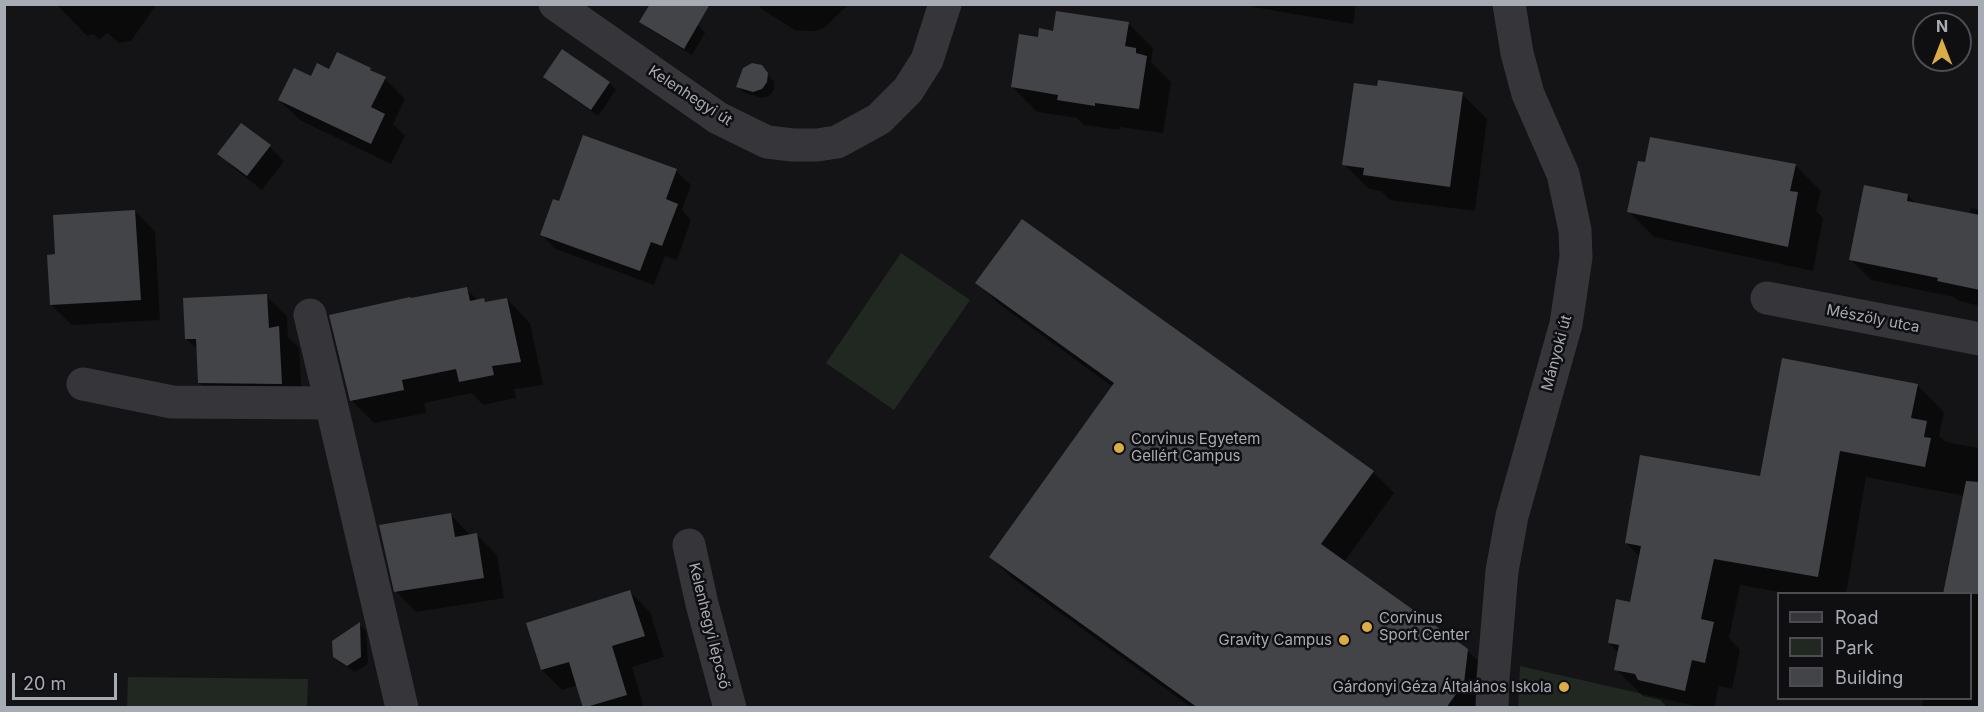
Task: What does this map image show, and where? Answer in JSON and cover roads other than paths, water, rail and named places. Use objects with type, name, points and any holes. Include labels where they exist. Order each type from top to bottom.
[{"type":"street","name":"Kelenhegyi út","points":[[555,4],[718,118],[767,142],[793,145],[837,142],[879,119],[908,90],[927,60],[945,4]]},
{"type":"street","name":"Mányoki út","points":[[1492,708],[1492,679],[1503,571],[1512,516],[1566,324],[1576,257],[1575,230],[1563,174],[1528,94],[1517,53],[1509,4]]},
{"type":"street","name":"Mészöly utca","points":[[1767,298],[1980,339]]},
{"type":"street","points":[[310,315],[402,708]]},
{"type":"street","points":[[83,384],[172,402],[330,403]]},
{"type":"street","name":"Kelenhegyi lépcső","points":[[689,545],[730,708]]},
{"type":"place","name":"Corvinus Egyetem Gellért Campus","points":[[1119,448]]},
{"type":"place","name":"Corvinus Sport Center","points":[[1367,627]]},
{"type":"place","name":"Gravity Campus","points":[[1344,640]]},
{"type":"place","name":"Gárdonyi Géza Általános Iskola","points":[[1564,687]]}]
